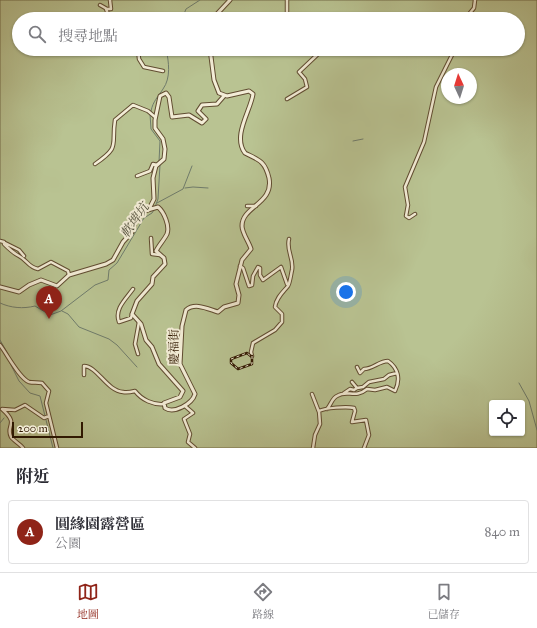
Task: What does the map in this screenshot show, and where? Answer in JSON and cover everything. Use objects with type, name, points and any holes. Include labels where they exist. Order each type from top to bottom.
[{"type":"street","points":[[107,9],[111,9],[110,0]]},
{"type":"street","points":[[218,12],[230,0]]},
{"type":"street","points":[[287,0],[288,12]]},
{"type":"street","points":[[471,12],[474,8],[475,0]]},
{"type":"street","points":[[100,5],[107,9]]},
{"type":"street","points":[[107,9],[107,12]]},
{"type":"street","points":[[139,56],[144,67],[163,71]]},
{"type":"street","points":[[137,176],[150,171],[154,164],[156,165],[164,159],[165,149],[155,128],[154,116],[160,96],[166,93],[170,103],[172,117],[188,115],[202,123],[206,119],[199,114],[199,108],[202,105],[217,104],[224,96],[219,93],[214,80],[211,56]]},
{"type":"street","points":[[287,99],[307,87],[305,79],[299,72],[316,56]]},
{"type":"street","points":[[415,214],[410,218],[406,216],[408,206],[405,188],[424,142],[436,87],[452,56]]},
{"type":"street","name":"慶福街","points":[[186,406],[195,394],[180,364],[182,326],[186,310],[191,307],[202,307],[218,312],[238,303],[239,295],[236,284],[240,266],[242,260],[252,249],[242,228],[243,222],[251,210],[266,195],[270,185],[264,165],[256,157],[245,153],[242,144],[242,126],[253,94],[251,91],[246,91],[224,96]]},
{"type":"street","points":[[95,164],[108,156],[113,146],[115,140],[115,120],[133,105],[148,111],[154,116]]},
{"type":"street","points":[[149,209],[154,199],[153,178],[156,165]]},
{"type":"street","points":[[247,206],[256,206]]},
{"type":"street","points":[[0,287],[19,292],[29,285],[41,280],[57,286],[69,275],[101,266],[113,260],[123,242],[132,232],[141,212],[155,207],[164,213],[167,228],[167,233],[156,251],[164,258],[165,264],[153,277],[152,284],[137,301],[128,320],[119,322],[117,316],[119,309],[133,289]]},
{"type":"street","points":[[151,238],[152,254],[160,255]]},
{"type":"street","points":[[252,356],[251,352],[253,343],[275,330],[282,322],[282,314],[276,309],[275,303],[288,286],[292,268],[291,255],[287,248],[288,239]]},
{"type":"street","points":[[0,241],[19,250],[24,256]]},
{"type":"street","points":[[5,243],[14,255],[20,256],[30,266],[38,269],[51,262],[68,271],[69,275]]},
{"type":"street","points":[[240,266],[243,268],[250,287],[252,285],[253,276],[258,267],[260,268],[260,275],[263,280],[281,267],[288,283],[286,287]]},
{"type":"street","name":"慶福街","points":[[132,313],[143,327],[146,340],[152,347],[159,364],[183,391],[180,396],[164,404]]},
{"type":"street","points":[[138,354],[135,344],[139,322]]},
{"type":"street","points":[[0,345],[20,374],[30,382],[42,383],[49,391],[46,403],[47,417],[58,448]]},
{"type":"street","points":[[342,394],[362,394],[368,389],[375,390],[383,387],[395,391],[398,379],[396,368],[386,360],[369,369],[364,369],[360,374],[357,367]]},
{"type":"street","points":[[84,375],[84,366],[91,368],[116,390],[122,392],[136,392],[139,396],[155,405],[164,404],[168,410],[186,406],[193,413],[184,419],[190,434],[188,442],[195,448]]},
{"type":"street","points":[[327,409],[336,396],[350,389],[354,390],[363,387],[369,382],[384,379],[397,373]]},
{"type":"street","points":[[352,382],[357,388]]},
{"type":"street","points":[[312,394],[319,412],[320,424],[315,435],[313,448]]},
{"type":"street","points":[[23,448],[11,437],[10,431],[12,423],[10,417],[2,410],[15,410],[25,405],[47,417]]},
{"type":"street","points":[[319,412],[335,406],[342,409],[354,408],[355,411],[352,422],[366,420],[366,429],[369,433],[369,439],[364,448]]},
{"type":"green space","points":[[0,0],[537,0],[537,448],[0,448]]},
{"type":"waterway","name":"軟埤坑","points":[[185,12],[186,9],[200,0]]},
{"type":"waterway","name":"軟埤坑","points":[[151,111],[154,102],[166,85],[168,75],[167,56]]},
{"type":"waterway","name":"軟埤坑","points":[[150,114],[151,129],[160,141],[159,162]]},
{"type":"waterway","points":[[353,141],[363,139]]},
{"type":"waterway","name":"軟埤坑","points":[[155,207],[158,199],[160,165]]},
{"type":"waterway","points":[[157,203],[183,189],[192,166]]},
{"type":"waterway","points":[[185,188],[208,188]]},
{"type":"waterway","name":"軟埤坑","points":[[0,303],[17,308],[35,306],[50,315],[61,311],[95,285],[108,280],[109,270],[117,263],[144,218],[154,210]]},
{"type":"waterway","points":[[62,311],[68,314],[79,327],[109,339],[117,345],[137,367]]},
{"type":"waterway","points":[[0,340],[8,354]]},
{"type":"waterway","points":[[10,363],[19,381],[30,393],[40,396],[53,448]]},
{"type":"waterway","points":[[519,383],[529,401],[537,430]]},
{"type":"waterway","points":[[0,423],[4,418]]},
{"type":"railway","points":[[252,356],[252,364],[238,369],[231,363],[231,359],[247,353],[252,357]]},
{"type":"place","name":"圓緣園露營區","points":[[49,319]]}]
